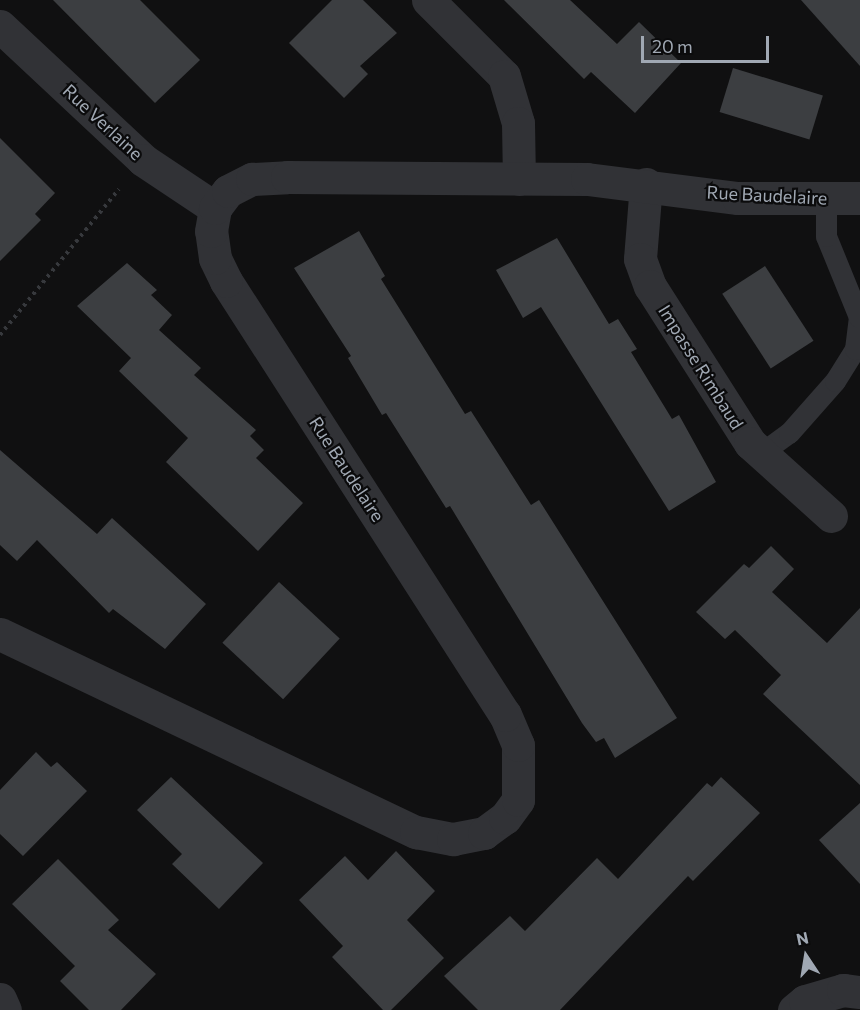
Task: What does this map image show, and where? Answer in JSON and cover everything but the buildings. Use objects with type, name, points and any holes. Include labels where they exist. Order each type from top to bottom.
[{"type":"street","points":[[428,0],[504,76],[518,123],[519,179]]},
{"type":"street","name":"Rue Verlaine","points":[[0,26],[143,160],[215,208]]},
{"type":"street","name":"Rue Baudelaire","points":[[0,634],[416,832],[453,839],[484,833],[505,818],[518,800],[518,745],[505,715],[225,281],[215,258],[211,231],[215,208],[228,191],[252,179],[519,179],[646,184],[738,198],[860,198]]},
{"type":"street","name":"Impasse Rimbaud","points":[[646,184],[640,259],[650,286],[750,443],[831,516]]},
{"type":"street","points":[[794,1010],[805,1001],[843,990],[860,992]]},
{"type":"street","points":[[0,999],[5,1010]]},
{"type":"lane","points":[[761,453],[789,434],[835,381],[855,348],[859,317],[826,236],[825,199]]},
{"type":"path","points":[[0,335],[143,160]]}]
